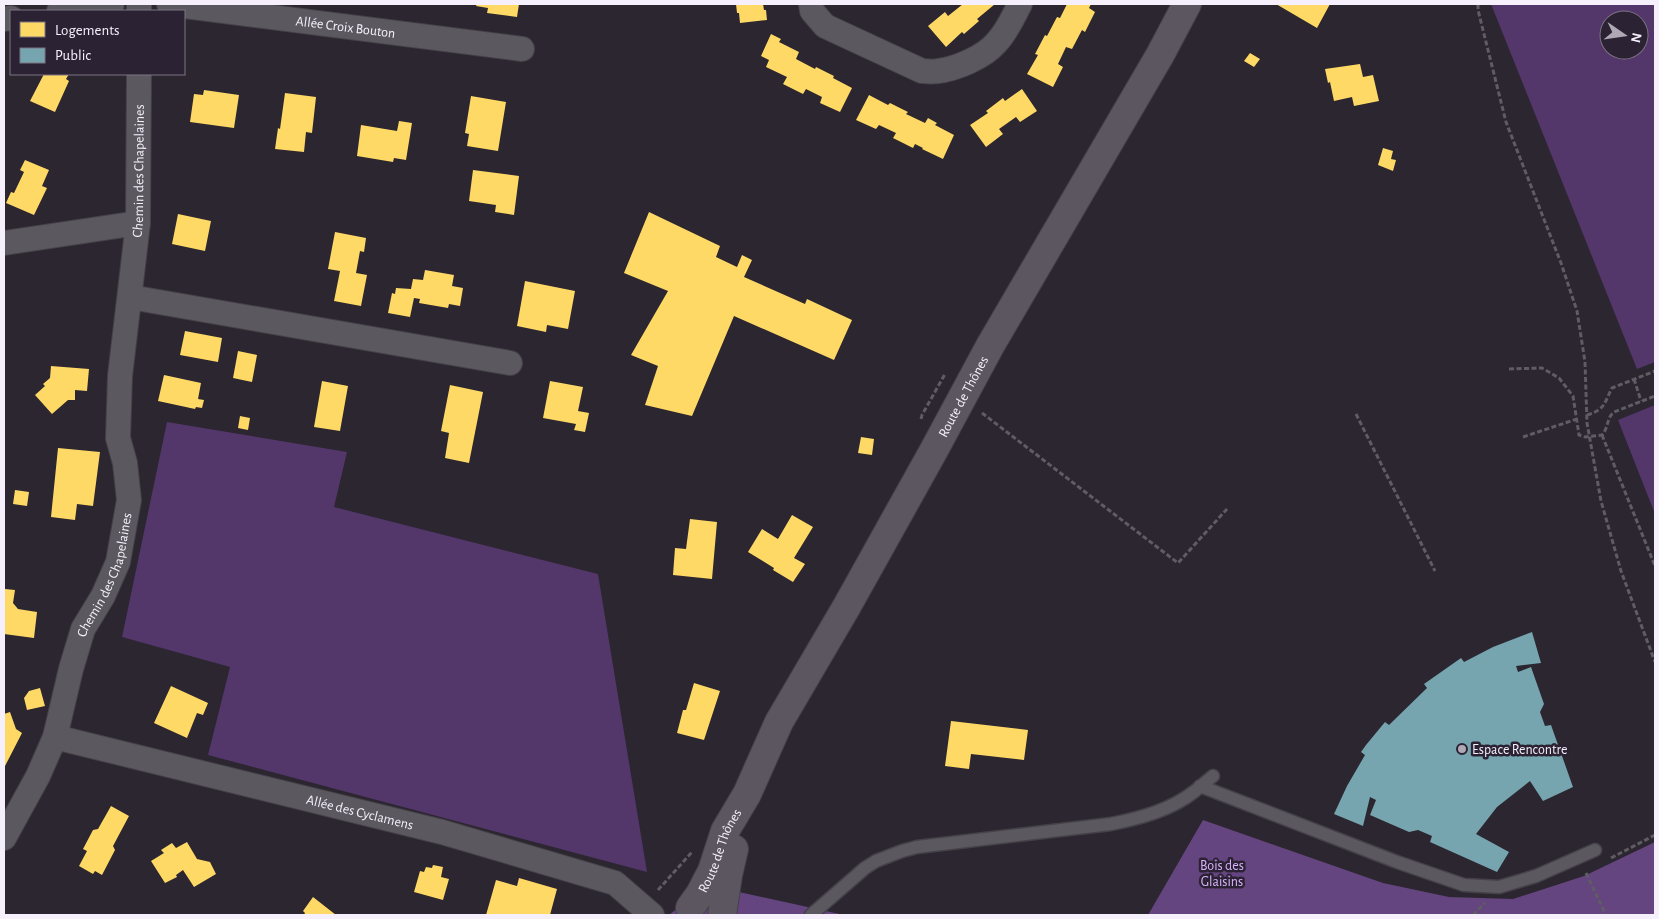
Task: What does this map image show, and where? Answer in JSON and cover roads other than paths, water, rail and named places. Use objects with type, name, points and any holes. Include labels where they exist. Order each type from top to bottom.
[{"type":"main road","name":"Route de Thônes","points":[[679,911],[700,894],[712,871],[725,831],[747,794],[779,722],[847,606],[1007,316],[1160,55],[1187,4]]},
{"type":"main road","name":"Route de Thônes","points":[[720,915],[747,794]]},
{"type":"main road","points":[[679,911],[707,909],[720,915]]},
{"type":"street","points":[[67,10],[112,4]]},
{"type":"street","name":"Allée Croix Bouton","points":[[169,4],[522,49]]},
{"type":"street","points":[[811,4],[812,11],[825,26],[922,71],[938,71],[970,61],[984,53],[996,44],[1008,27],[1020,4]]},
{"type":"street","name":"Chemin des Chapelaines","points":[[4,838],[38,776],[55,737],[71,669],[83,630],[103,596],[118,562],[129,500],[125,463],[118,438],[120,376],[138,223],[139,75]]},
{"type":"street","points":[[4,244],[138,223]]},
{"type":"street","points":[[130,297],[510,363]]},
{"type":"street","name":"Allée des Cyclamens","points":[[55,737],[442,832],[615,883],[652,915]]},
{"type":"lane","points":[[811,915],[865,868],[876,861],[902,851],[917,847],[1111,824],[1139,818],[1167,808],[1195,791],[1213,776]]},
{"type":"lane","points":[[1200,786],[1397,862],[1464,885],[1499,887],[1536,876],[1595,850]]},
{"type":"place","name":"Espace Rencontre","points":[[1462,749]]},
{"type":"park label","name":"Bois des Glaisins","points":[[1222,874]]}]
